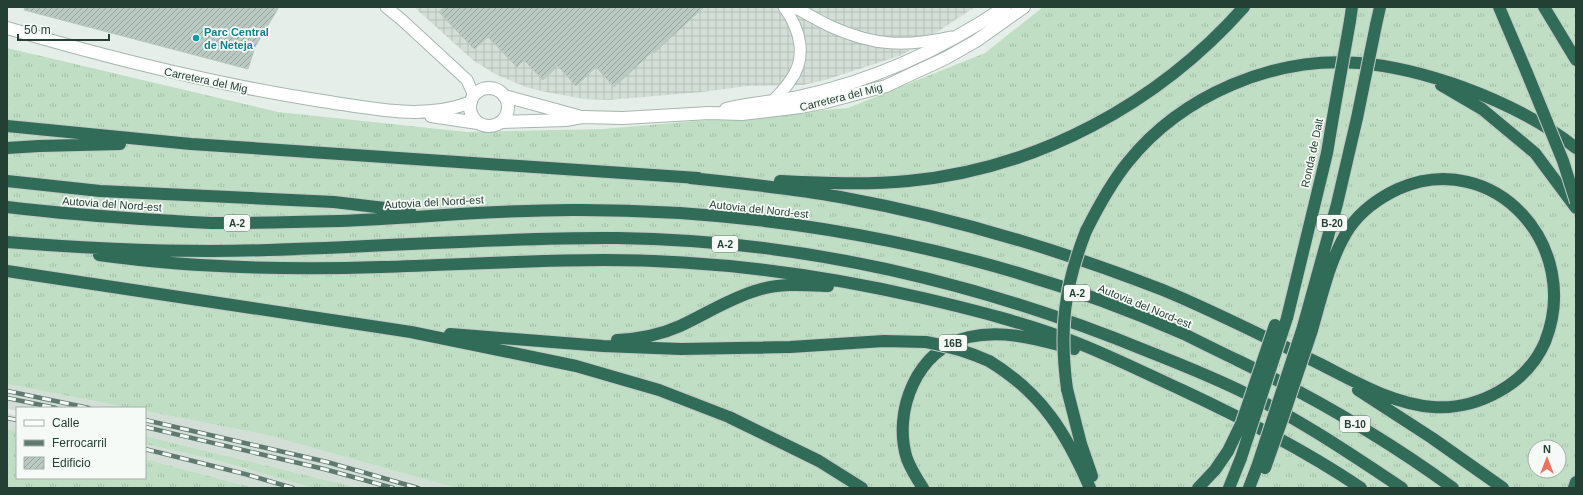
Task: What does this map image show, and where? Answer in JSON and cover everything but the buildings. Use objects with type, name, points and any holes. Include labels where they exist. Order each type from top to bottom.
[{"type":"highway","points":[[7,126],[191,144],[690,178],[817,183],[890,182],[937,177],[1000,163],[1037,151],[1074,135],[1130,105],[1164,81],[1186,64],[1218,35],[1244,7]]},
{"type":"highway","name":"Ronda de Dalt","points":[[1291,303],[1327,153],[1352,7]]},
{"type":"highway","name":"B-20","points":[[1250,485],[1261,467],[1307,328],[1357,118],[1380,7]]},
{"type":"highway","points":[[1499,7],[1563,161],[1576,202]]},
{"type":"highway","points":[[1544,7],[1576,60]]},
{"type":"highway","points":[[1096,488],[1081,444],[1067,389],[1064,365],[1063,318],[1071,272],[1086,231],[1100,203],[1114,181],[1147,141],[1169,122],[1198,102],[1228,86],[1255,76],[1290,67],[1325,63],[1358,63],[1401,70],[1445,80],[1485,95],[1526,114],[1576,148]]},
{"type":"highway","points":[[1401,70],[1444,87],[1482,109],[1535,153],[1576,208]]},
{"type":"highway","points":[[7,148],[105,144],[191,144]]},
{"type":"highway","points":[[690,178],[771,187],[838,197],[968,226],[1065,254],[1117,272],[1189,302],[1371,389],[1394,398],[1435,407],[1458,406],[1479,401],[1502,390],[1517,379],[1532,364],[1544,346],[1555,310],[1556,289],[1553,267],[1546,246],[1534,226],[1516,207],[1497,193],[1474,184],[1454,180],[1431,180],[1411,184],[1374,203],[1362,213],[1350,227],[1340,246],[1307,328]]},
{"type":"highway","points":[[7,181],[100,191],[334,202],[443,214]]},
{"type":"highway","name":"Autovia del Nord-est","points":[[7,208],[114,217],[215,223],[341,221],[512,211],[630,211],[774,222],[884,240],[1001,269],[1055,285],[1128,311],[1184,334],[1277,379],[1321,403],[1384,442],[1453,488]]},
{"type":"highway","name":"A-2","points":[[7,242],[109,249],[202,251],[330,248],[537,239],[617,238],[687,241],[776,249],[830,257],[940,280],[994,296],[1048,313],[1112,336],[1248,394]]},
{"type":"highway","points":[[7,242],[135,260],[280,267],[380,267],[589,260],[698,263],[804,276],[895,292],[1006,319],[1076,342],[1219,407],[1290,445],[1361,488]]},
{"type":"highway","points":[[7,271],[410,332],[576,366],[659,390],[711,410],[770,436],[819,461],[862,488]]},
{"type":"highway","points":[[7,280],[143,292]]},
{"type":"highway","points":[[556,341],[610,341],[649,337],[681,326],[739,297],[759,289],[780,286],[827,286],[895,292]]},
{"type":"highway","points":[[1198,488],[1215,470],[1228,451],[1242,422],[1275,324],[1291,303]]},
{"type":"highway","name":"B-20","points":[[1229,488],[1291,303]]},
{"type":"highway","points":[[410,332],[681,350],[790,348],[884,341],[926,342],[943,345],[989,361],[1004,370],[1029,390],[1050,415],[1061,432],[1090,488]]},
{"type":"highway","name":"16B","points":[[923,488],[914,474],[907,458],[902,426],[905,409],[914,381],[936,354],[950,344],[968,337],[1001,333],[1031,338],[1117,360]]},
{"type":"highway","points":[[1264,337],[1368,396],[1432,438],[1503,488]]},
{"type":"highway","name":"B-10","points":[[1248,394],[1314,432],[1402,488]]},
{"type":"highway","points":[[1574,488],[1576,482]]},
{"type":"street","points":[[386,7],[467,80],[472,99],[470,111],[478,123],[483,126],[490,126],[502,122],[507,114],[508,104],[504,96],[495,89],[489,88],[478,92],[472,99]]},
{"type":"street","points":[[772,102],[790,81],[800,60],[801,45],[797,30],[784,7]]},
{"type":"street","points":[[794,7],[831,27],[878,42],[900,44],[927,43],[962,35]]},
{"type":"street","name":"Carretera del Mig","points":[[709,113],[735,107],[772,102],[832,89],[885,72],[962,35],[1005,7]]},
{"type":"street","name":"Carretera del Mig","points":[[502,122],[566,120],[582,117],[623,118],[709,113],[742,114],[800,107],[855,96],[886,86],[946,58],[976,41],[1024,7]]},
{"type":"street","name":"Carretera del Mig","points":[[7,28],[102,56],[217,83],[306,99],[408,112],[478,123]]},
{"type":"street","name":"Carretera del Mig","points":[[504,96],[582,117]]},
{"type":"street","name":"Carretera del Mig","points":[[408,112],[433,112],[445,110],[472,99]]},
{"type":"shaded area","points":[[414,7],[975,7],[902,55],[825,80],[803,85],[747,86],[702,92],[608,100],[584,99],[541,91],[526,87],[495,74],[474,61]]},
{"type":"shaded area","points":[[7,384],[125,407],[16,407],[16,411],[7,409]]},
{"type":"shaded area","points":[[146,411],[267,435],[456,488],[359,488],[146,436]]},
{"type":"shaded area","points":[[7,413],[16,416],[16,431],[7,429]]},
{"type":"shaded area","points":[[146,444],[216,460],[313,488],[254,488],[146,459]]},
{"type":"green space","points":[[1043,7],[1576,7],[1576,488],[456,488],[267,435],[146,411],[146,407],[125,407],[7,384],[7,48],[278,112],[467,132],[603,129],[848,108],[985,53]]},
{"type":"green space","points":[[7,429],[16,431],[16,479],[146,479],[146,459],[254,488],[7,488]]},
{"type":"green space","points":[[146,436],[359,488],[313,488],[216,460],[146,444]]},
{"type":"railway","points":[[7,391],[84,407]]},
{"type":"railway","points":[[7,398],[51,407]]},
{"type":"railway","points":[[7,418],[16,420]]},
{"type":"railway","points":[[146,420],[327,462],[418,488]]},
{"type":"railway","points":[[146,427],[324,469],[393,488]]},
{"type":"railway","points":[[146,449],[245,474],[293,488]]},
{"type":"place","name":"Parc Central de Neteja","points":[[196,38]]}]
